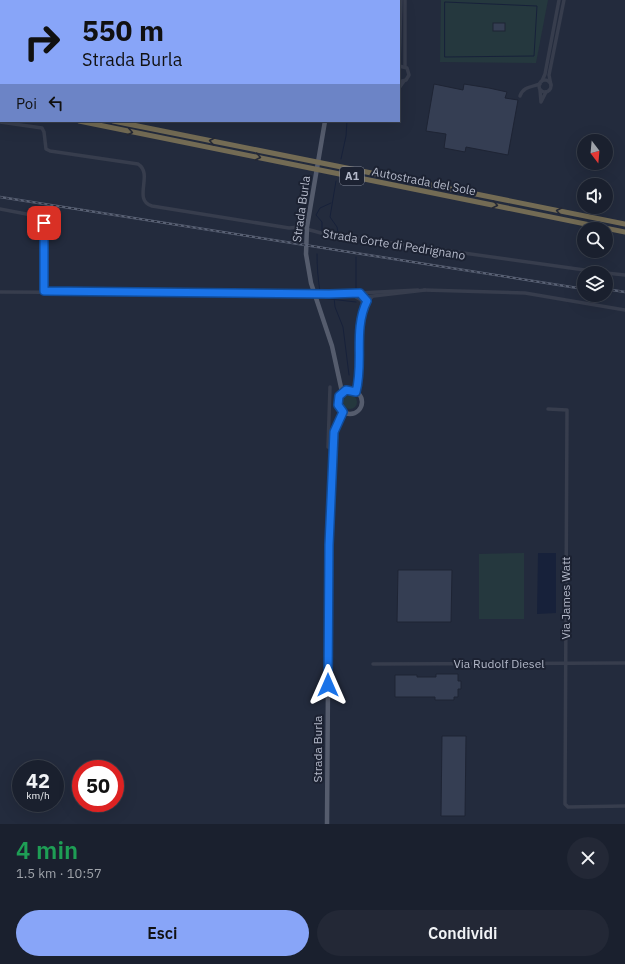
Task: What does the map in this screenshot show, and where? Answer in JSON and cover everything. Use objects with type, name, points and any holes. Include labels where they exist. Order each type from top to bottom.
[{"type":"highway","name":"Autostrada del Sole","points":[[83,122],[625,232]]},
{"type":"highway","name":"Autostrada del Sole","points":[[119,122],[625,224]]},
{"type":"main road","name":"Strada Burla","points":[[325,122],[307,227],[306,254],[311,283],[332,346],[342,392],[339,396],[338,402],[339,407],[343,412],[334,432],[328,575],[326,824]]},
{"type":"main road","points":[[342,392],[349,390],[356,392],[361,398],[360,408],[354,413],[348,414],[343,412]]},
{"type":"street","points":[[400,33],[401,0]]},
{"type":"street","points":[[400,87],[409,75],[405,67],[405,0]]},
{"type":"street","points":[[559,0],[545,74],[541,82],[541,102],[551,85],[549,75],[564,0]]},
{"type":"street","points":[[400,66],[405,67]]},
{"type":"street","points":[[400,82],[404,81]]},
{"type":"street","points":[[520,96],[523,90],[533,87],[541,82],[547,81],[551,85]]},
{"type":"street","points":[[533,87],[546,92]]},
{"type":"street","name":"Strada Corte di Pedrignano","points":[[0,122],[42,128],[44,132],[46,149],[138,164],[145,172],[142,197],[148,205],[289,228],[299,227],[322,233],[373,241],[577,269]]},
{"type":"street","points":[[0,209],[42,217],[44,223],[44,291]]},
{"type":"street","name":"Strada Corte di Pedrignano","points":[[613,274],[625,275]]},
{"type":"street","points":[[0,292],[44,291],[333,294],[425,290],[525,293],[625,310]]},
{"type":"street","points":[[333,294],[366,299],[374,296],[425,290]]},
{"type":"street","points":[[356,392],[359,382],[359,342],[366,299],[370,295],[398,291]]},
{"type":"street","points":[[360,293],[366,299]]},
{"type":"street","points":[[356,297],[361,300],[364,307]]},
{"type":"street","points":[[330,387],[328,447],[334,448]]},
{"type":"street","name":"Via James Watt","points":[[548,409],[567,410],[565,663],[566,806],[625,806]]},
{"type":"street","name":"Via Rudolf Diesel","points":[[373,664],[625,664]]},
{"type":"shaded area","points":[[441,0],[548,0],[536,63],[440,62]]},
{"type":"shaded area","points":[[347,395],[353,395],[357,399],[357,405],[353,409],[347,409],[343,405],[343,399]]},
{"type":"shaded area","points":[[524,553],[524,619],[479,619],[479,554]]},
{"type":"water","points":[[538,553],[556,553],[556,613],[537,614]]},
{"type":"building","points":[[493,23],[505,23],[505,31],[493,31]]},
{"type":"building","points":[[434,84],[463,90],[464,84],[489,88],[507,92],[505,98],[518,100],[508,155],[466,147],[465,152],[444,148],[446,134],[426,131]]},
{"type":"building","points":[[398,570],[452,570],[451,622],[397,622]]},
{"type":"building","points":[[436,674],[458,674],[458,681],[461,681],[461,689],[458,689],[458,697],[454,697],[454,700],[435,700],[435,697],[395,697],[395,675],[436,677]]},
{"type":"building","points":[[442,736],[466,736],[465,816],[441,816]]},
{"type":"waterway","points":[[445,2],[537,6],[534,56],[445,57],[445,2]]},
{"type":"waterway","points":[[341,159],[346,136],[347,122]]},
{"type":"waterway","points":[[336,181],[330,217],[337,227],[338,232]]},
{"type":"waterway","points":[[322,231],[322,222],[316,215],[320,208],[331,203]]},
{"type":"waterway","points":[[317,254],[320,292]]},
{"type":"waterway","points":[[356,257],[356,291]]},
{"type":"waterway","points":[[320,295],[321,298],[356,302]]},
{"type":"waterway","points":[[334,297],[335,307],[343,327],[349,375]]},
{"type":"railway","points":[[0,197],[577,288]]},
{"type":"railway","points":[[613,290],[625,292]]},
{"type":"route","points":[[44,223],[44,291],[360,293],[365,297],[367,301],[364,307],[359,342],[359,382],[356,392],[353,390],[346,390],[339,396],[338,405],[340,410],[343,412],[334,432],[329,545],[328,685]]}]
